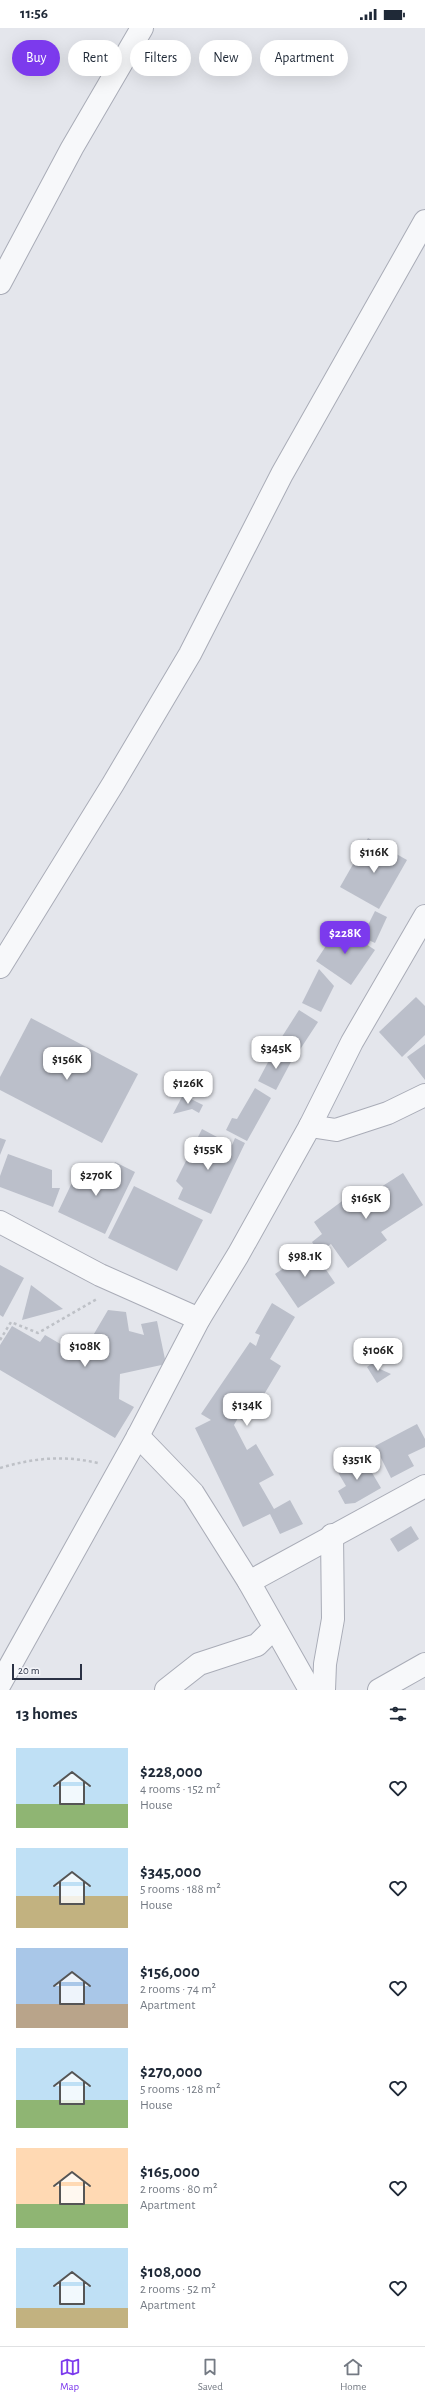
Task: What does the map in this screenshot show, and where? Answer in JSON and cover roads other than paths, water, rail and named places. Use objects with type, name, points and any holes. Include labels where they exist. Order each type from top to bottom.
[{"type":"street","points":[[0,283],[72,148],[142,28]]},
{"type":"street","points":[[0,966],[113,784],[190,654],[282,474],[425,221]]},
{"type":"street","points":[[0,1684],[138,1436],[199,1319],[238,1255],[310,1126],[352,1042],[425,916]]},
{"type":"street","points":[[310,1126],[336,1130],[388,1113],[425,1095]]},
{"type":"street","points":[[0,1222],[122,1285],[199,1319]]},
{"type":"street","points":[[138,1436],[193,1494],[249,1582],[310,1690]]},
{"type":"street","points":[[249,1582],[332,1535],[425,1486]]},
{"type":"street","points":[[324,1690],[325,1664],[333,1619],[332,1535]]},
{"type":"street","points":[[166,1690],[199,1664],[252,1647],[274,1628]]},
{"type":"street","points":[[379,1690],[425,1664]]}]
